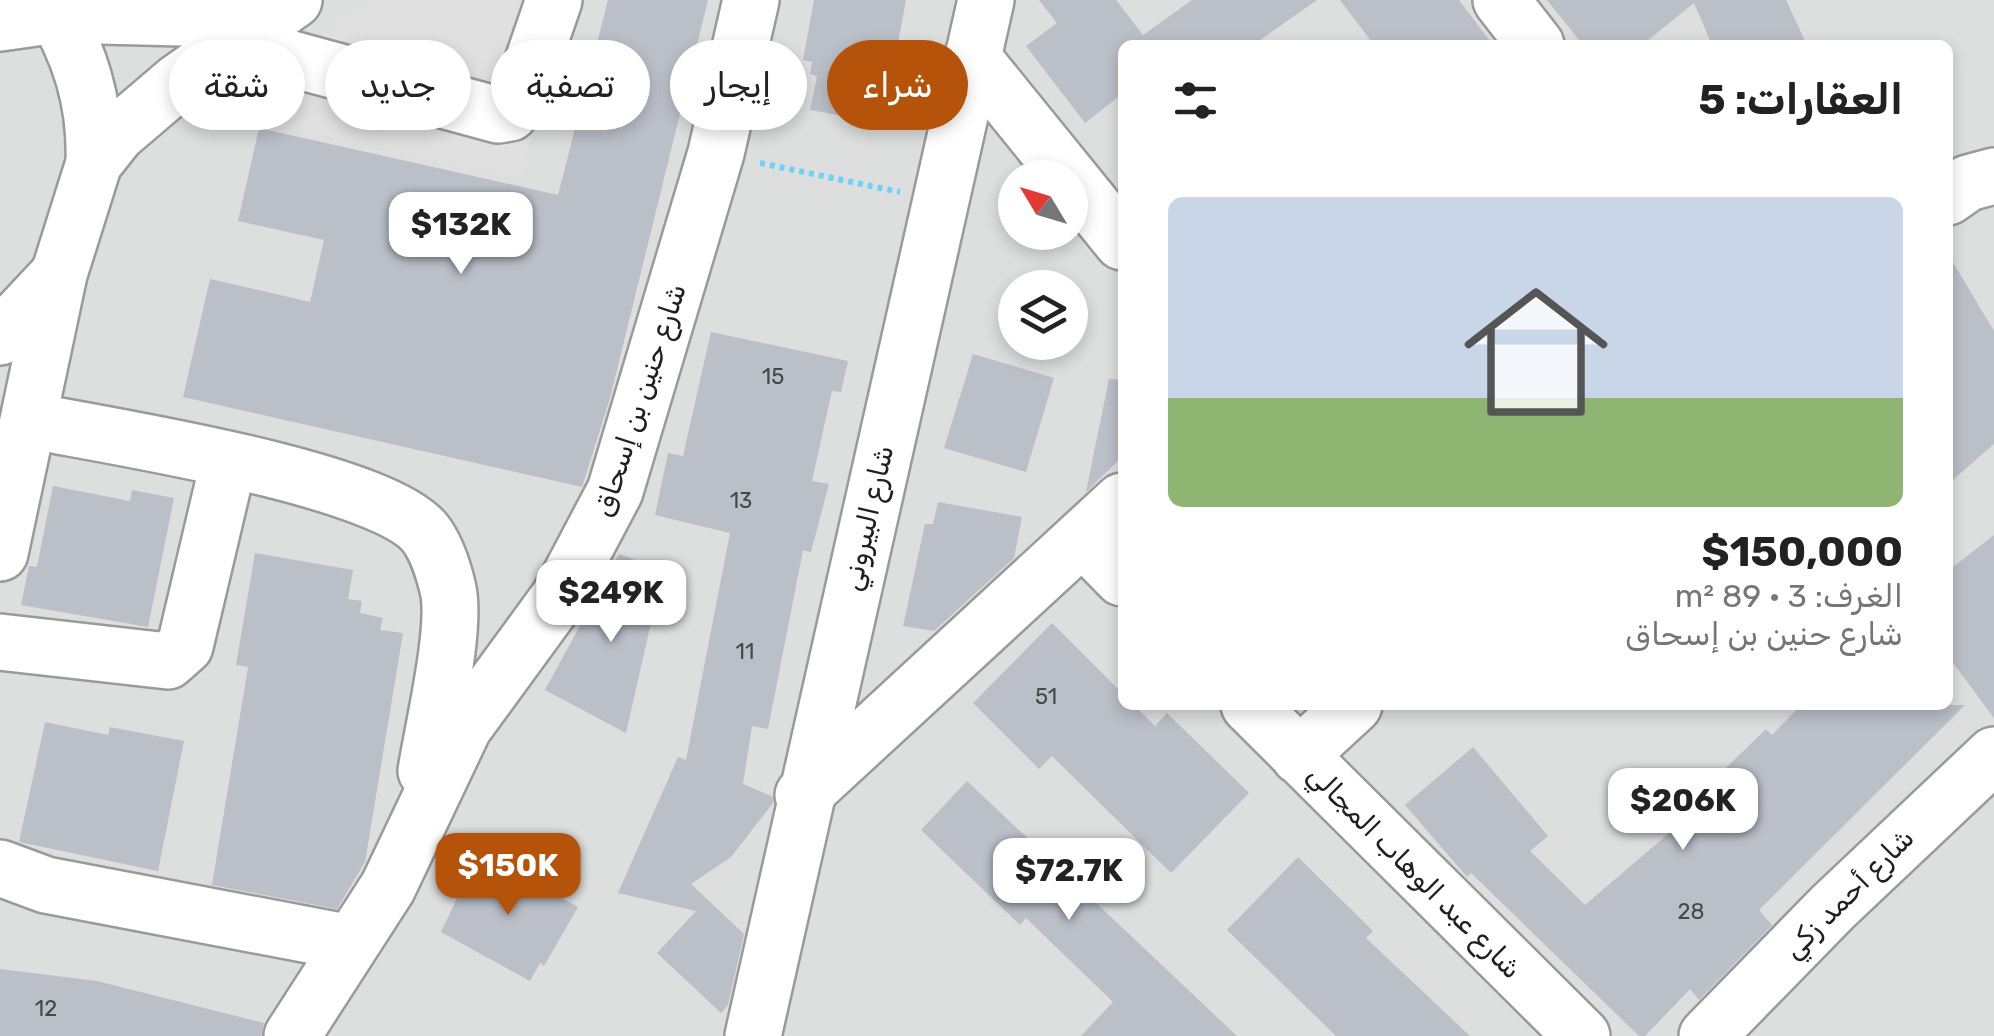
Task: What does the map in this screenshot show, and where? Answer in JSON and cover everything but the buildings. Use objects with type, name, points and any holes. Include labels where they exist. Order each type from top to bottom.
[{"type":"street","points":[[0,23],[53,8],[264,21],[498,116],[510,112],[520,99],[554,0]]},
{"type":"street","name":"شارع حنين بن إسحاق","points":[[292,1036],[388,886],[464,727],[559,596],[614,491],[716,153],[751,0]]},
{"type":"street","name":"شارع البيروني","points":[[752,1036],[803,795],[986,0]]},
{"type":"street","points":[[1501,0],[1532,40]]},
{"type":"street","points":[[0,554],[32,420],[59,274],[94,163],[95,133],[87,83],[53,8]]},
{"type":"street","points":[[94,163],[143,111],[264,21]]},
{"type":"street","points":[[972,57],[1118,237]]},
{"type":"street","points":[[1953,194],[1968,183],[1994,176]]},
{"type":"street","points":[[0,337],[59,274]]},
{"type":"street","name":"شارع حنين بن إسحاق","points":[[32,420],[229,460],[389,506],[424,533],[449,592],[449,617],[420,818]]},
{"type":"street","points":[[0,642],[168,661],[177,656],[184,646],[229,460]]},
{"type":"street","points":[[803,795],[1118,504]]},
{"type":"street","points":[[1084,539],[1118,574]]},
{"type":"street","name":"شارع عبد الوهاب المجالي","points":[[1254,710],[1582,1036]]},
{"type":"street","points":[[1300,756],[1349,710]]},
{"type":"street","name":"شارع أحمد زكي","points":[[1707,1036],[1846,895],[1994,755]]},
{"type":"street","points":[[0,868],[46,885],[351,943]]},
{"type":"path","points":[[716,153],[940,201]]},
{"type":"shaded area","points":[[0,0],[1994,0],[1994,1036],[0,1036]]},
{"type":"shaded area","points":[[372,0],[566,0],[556,40],[491,40],[491,130],[533,130],[521,177],[299,130],[305,130],[307,49]]}]
